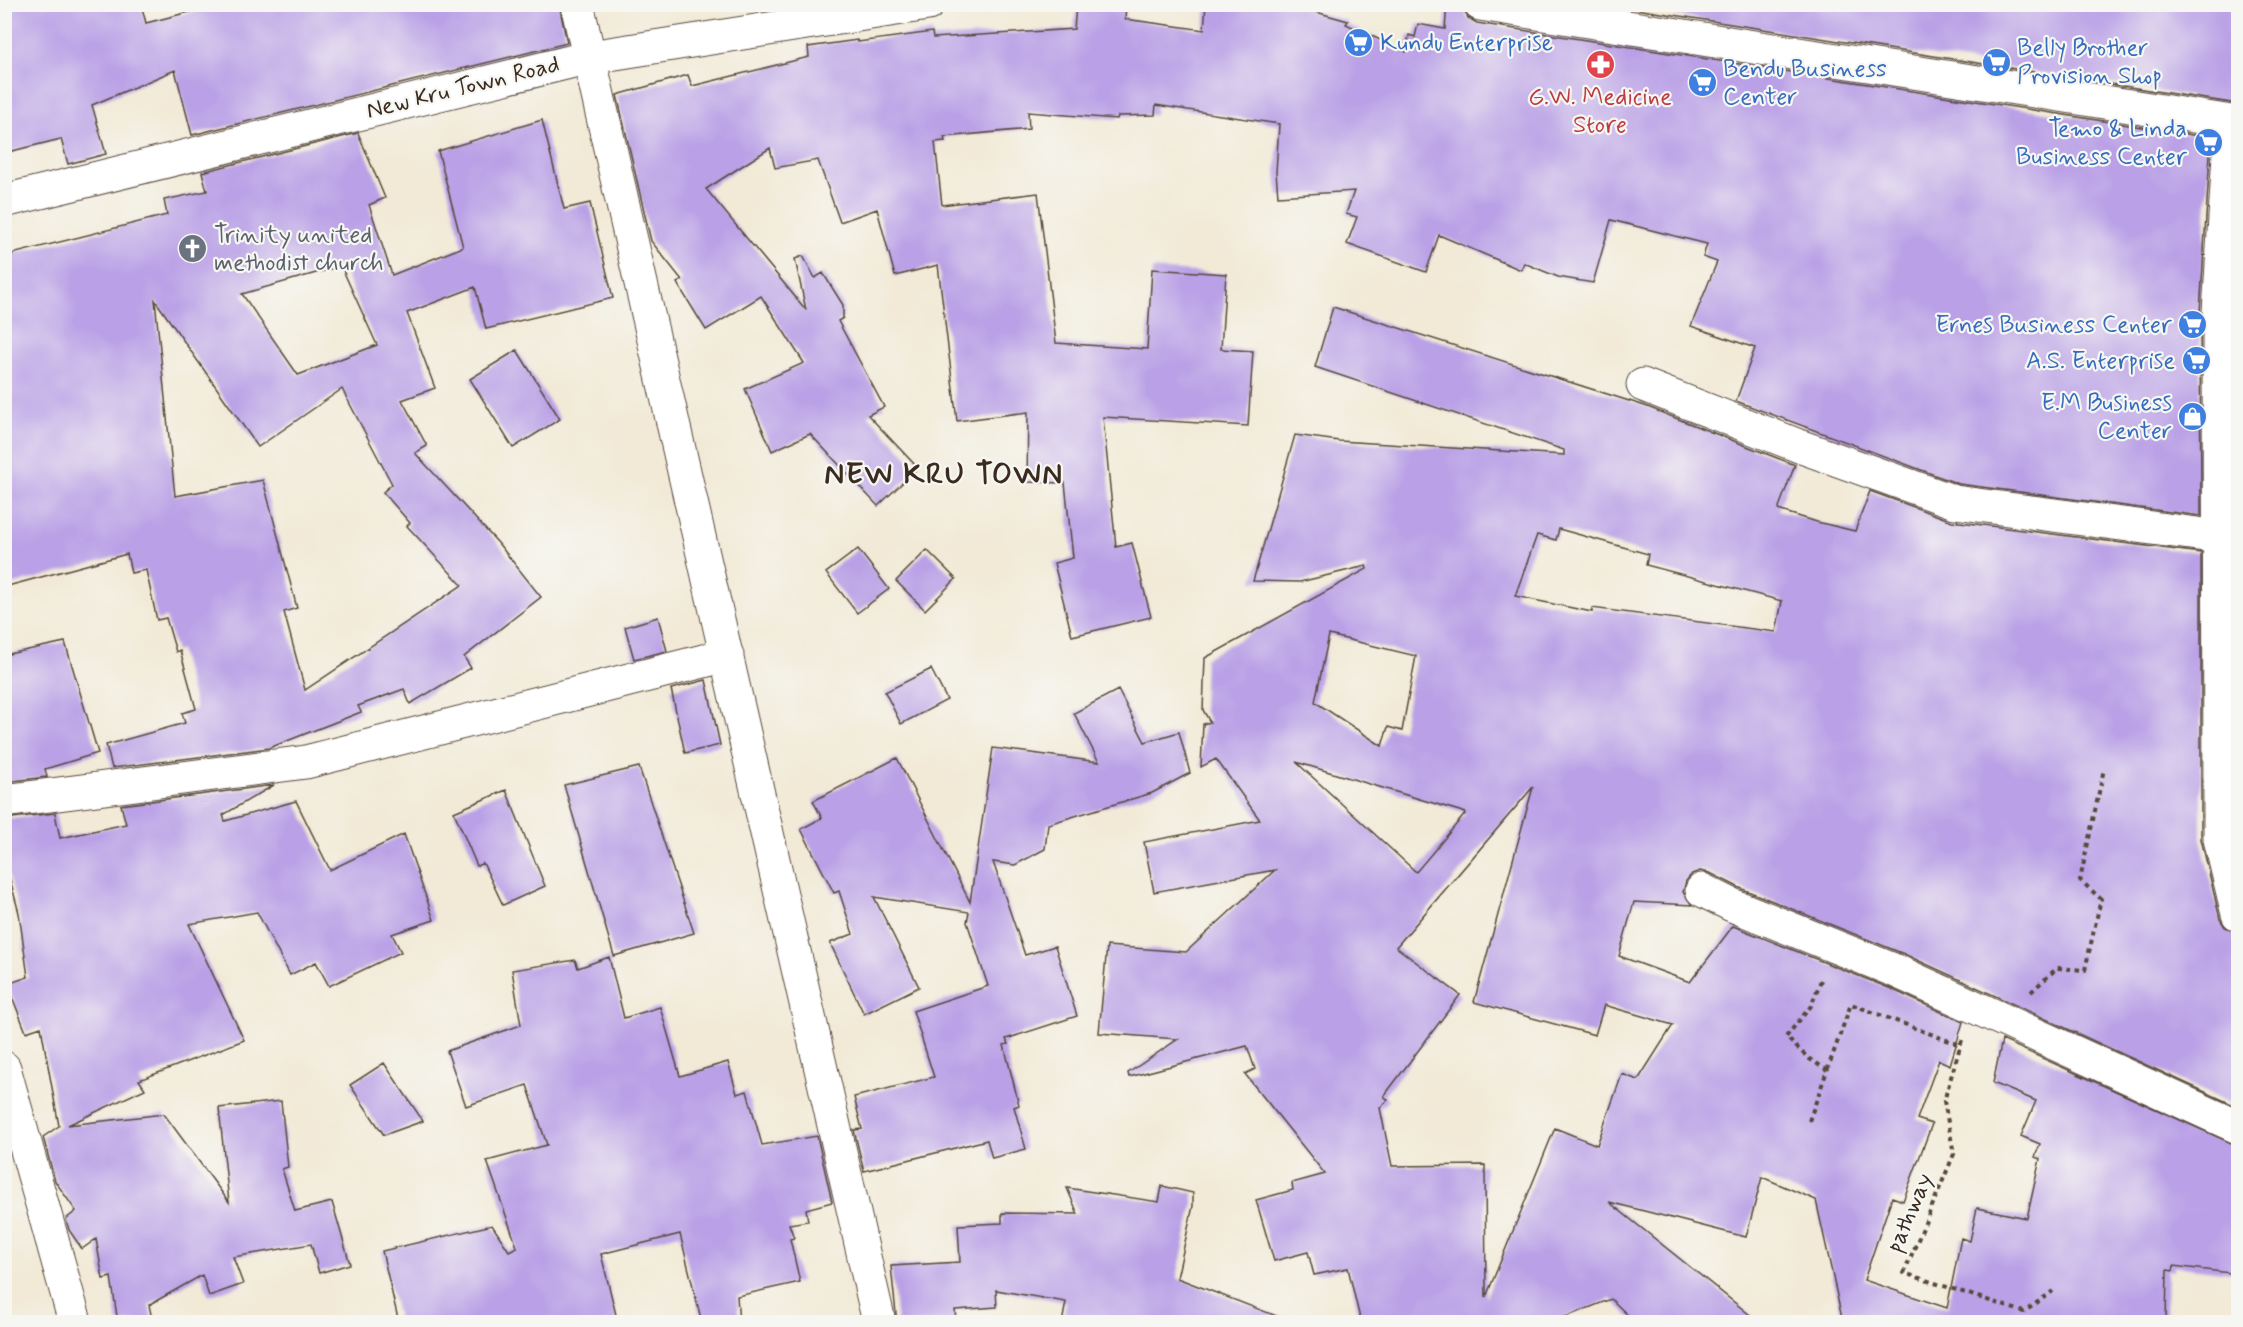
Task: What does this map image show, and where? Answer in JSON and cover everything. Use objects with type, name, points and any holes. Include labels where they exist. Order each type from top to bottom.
[{"type":"street","points":[[577,4],[879,1323]]},
{"type":"street","name":"New Kru Town Road","points":[[4,201],[590,57],[928,4]]},
{"type":"street","points":[[1480,4],[2235,123],[2219,312],[2217,463],[2220,537],[2220,839],[2238,914]]},
{"type":"street","points":[[1643,385],[1955,502],[2220,537]]},
{"type":"street","points":[[4,801],[306,762],[727,655]]},
{"type":"street","points":[[1702,890],[1732,905],[1987,1012],[2238,1127]]},
{"type":"street","points":[[4,1068],[8,1102],[75,1323]]},
{"type":"path","points":[[1987,1012],[2056,968],[2085,970],[2101,899],[2080,880],[2104,769]]},
{"type":"path","points":[[1827,1070],[1808,1058],[1786,1037],[1811,1006],[1826,968],[1831,945]]},
{"type":"path","points":[[1809,1121],[1851,1004],[1960,1045]]},
{"type":"path","name":"pathway","points":[[1987,1012],[1960,1045],[1944,1101],[1954,1154],[1904,1273],[2024,1312],[2053,1291]]},
{"type":"building","points":[[4,4],[141,4],[146,23],[221,4],[559,4],[567,43],[192,135],[175,70],[92,105],[106,154],[68,164],[61,139],[4,153]]},
{"type":"building","points":[[1126,4],[1125,19],[1204,30],[1206,4],[1281,4],[1348,21],[1346,24],[1406,52],[1409,35],[1415,37],[1418,24],[1445,29],[1447,4],[1462,4],[1468,18],[1477,23],[2211,138],[2200,312],[2201,516],[1959,484],[1736,401],[1755,348],[1691,326],[1717,262],[1703,257],[1707,244],[1611,220],[1593,283],[1558,277],[1524,263],[1521,270],[1439,235],[1426,272],[1347,244],[1357,217],[1346,214],[1354,191],[1278,196],[1276,172],[1279,124],[1156,105],[1155,115],[1118,116],[1117,119],[1028,112],[1029,129],[944,137],[945,141],[935,142],[942,205],[1038,193],[1056,343],[1147,349],[1152,269],[1226,274],[1221,349],[1253,351],[1248,426],[1103,417],[1116,547],[1132,543],[1151,617],[1072,636],[1054,563],[1073,558],[1065,483],[1027,482],[1028,412],[957,421],[938,265],[895,276],[877,209],[840,222],[818,160],[775,168],[770,148],[706,189],[806,310],[795,259],[803,256],[815,278],[823,273],[843,305],[843,318],[838,321],[884,407],[868,415],[918,468],[878,506],[810,434],[772,451],[745,389],[804,363],[761,296],[706,330],[677,283],[682,280],[651,241],[617,95],[688,75],[692,86],[809,57],[808,47],[932,32],[933,38],[1074,29],[1076,6]]},
{"type":"building","points":[[1604,4],[2238,4],[2238,104]]},
{"type":"building","points":[[542,120],[564,209],[590,203],[613,298],[486,329],[475,287],[407,313],[435,388],[402,400],[427,446],[415,453],[498,543],[541,597],[464,657],[471,668],[410,704],[404,689],[358,706],[361,712],[269,748],[112,768],[106,745],[185,723],[182,713],[196,709],[180,650],[176,652],[166,618],[157,620],[146,570],[131,573],[127,554],[4,587],[4,256],[167,215],[164,200],[207,191],[202,172],[358,133],[385,198],[369,205],[392,275],[463,247],[438,151]],"holes":[[[341,266],[377,345],[298,375],[242,294]],[[155,300],[258,447],[342,389],[392,484],[383,492],[410,523],[407,526],[462,585],[305,690],[284,612],[297,608],[263,480],[175,496]]]},
{"type":"building","points":[[1333,307],[1645,406],[1795,465],[1778,510],[1817,522],[1855,531],[1870,491],[1952,521],[2201,553],[2201,839],[2220,919],[2225,927],[2238,932],[2238,1107],[1904,954],[1740,888],[1710,873],[1700,871],[1692,874],[1686,881],[1683,892],[1692,905],[1634,902],[1619,956],[1690,982],[1733,926],[1889,988],[1963,1022],[1950,1065],[1939,1060],[1917,1119],[1932,1124],[1903,1201],[1892,1197],[1864,1280],[1947,1308],[1961,1238],[1970,1241],[1977,1208],[2027,1218],[2040,1159],[2035,1157],[2040,1144],[2021,1136],[2036,1101],[1993,1083],[2002,1040],[2238,1146],[2238,1274],[2174,1266],[2173,1271],[2167,1270],[2166,1323],[1843,1323],[1816,1200],[1762,1177],[1746,1237],[1609,1202],[1760,1323],[1636,1323],[1611,1299],[1550,1323],[1361,1323],[1348,1268],[1314,1275],[1308,1252],[1274,1261],[1256,1200],[1293,1190],[1292,1183],[1325,1174],[1245,1074],[1255,1069],[1247,1046],[1129,1077],[1128,1073],[1178,1039],[1099,1033],[1107,946],[1186,952],[1275,870],[1154,892],[1144,842],[1260,820],[1216,759],[1201,767],[1203,724],[1210,722],[1203,710],[1205,658],[1367,569],[1366,566],[1300,582],[1253,581],[1295,435],[1339,441],[1564,455],[1564,450],[1315,367]],"holes":[[[1559,529],[1648,554],[1646,565],[1782,601],[1776,632],[1592,608],[1592,612],[1515,596],[1537,535],[1556,540]],[[1329,635],[1416,656],[1402,731],[1388,727],[1382,746],[1315,702]],[[1296,762],[1466,813],[1416,872]],[[1533,787],[1474,1002],[1595,1035],[1604,1005],[1673,1025],[1638,1080],[1622,1074],[1597,1145],[1555,1128],[1486,1297],[1485,1165],[1392,1166],[1380,1108],[1388,1100],[1384,1096],[1460,995],[1396,947]]]},
{"type":"building","points":[[517,350],[560,419],[513,448],[470,379]]},
{"type":"building","points":[[858,549],[889,589],[857,613],[826,573]]},
{"type":"building","points":[[927,550],[956,579],[925,610],[896,581]]},
{"type":"building","points":[[658,617],[667,651],[634,659],[625,627]]},
{"type":"building","points":[[65,642],[98,753],[45,769],[47,777],[4,782],[4,655]]},
{"type":"building","points":[[931,669],[947,700],[901,724],[885,692]]},
{"type":"building","points":[[706,680],[720,745],[685,753],[671,689]]},
{"type":"building","points":[[1118,690],[1145,742],[1179,732],[1190,773],[1152,793],[1048,824],[1045,849],[1015,865],[993,862],[1025,955],[1055,946],[1077,1016],[1006,1039],[1008,1044],[1004,1045],[1019,1105],[1014,1107],[1026,1149],[992,1158],[987,1140],[864,1171],[854,1130],[862,1129],[854,1097],[934,1077],[913,1011],[988,986],[967,922],[969,912],[874,897],[919,987],[864,1014],[830,943],[853,934],[839,891],[834,893],[801,829],[822,818],[813,801],[897,758],[970,902],[993,748],[1099,762],[1074,713]]},
{"type":"building","points":[[639,767],[694,933],[614,956],[564,785]]},
{"type":"building","points":[[274,785],[223,815],[225,821],[296,801],[330,870],[404,834],[434,920],[392,934],[401,952],[329,986],[316,962],[290,975],[257,912],[189,924],[244,1040],[139,1080],[145,1089],[68,1125],[164,1114],[229,1202],[219,1108],[281,1101],[288,1167],[282,1169],[295,1211],[332,1202],[350,1264],[319,1273],[311,1244],[233,1257],[243,1284],[209,1296],[202,1275],[149,1305],[152,1319],[118,1323],[111,1277],[103,1279],[96,1239],[82,1249],[69,1230],[66,1219],[76,1211],[55,1181],[43,1137],[59,1126],[41,1027],[26,1032],[7,984],[28,977],[19,913],[4,857],[4,819],[55,813],[60,838],[126,824],[121,805]]},
{"type":"building","points":[[506,790],[545,886],[503,905],[483,863],[477,866],[454,812]]},
{"type":"building","points":[[609,957],[624,1018],[660,1007],[680,1076],[728,1062],[737,1094],[747,1091],[762,1145],[817,1136],[832,1202],[806,1209],[808,1221],[789,1224],[794,1238],[790,1239],[800,1282],[737,1296],[739,1323],[702,1323],[680,1234],[601,1254],[618,1323],[399,1323],[382,1251],[492,1225],[509,1251],[517,1247],[487,1161],[547,1145],[527,1085],[466,1106],[447,1051],[521,1025],[512,970],[575,960],[578,968]]},
{"type":"building","points":[[384,1063],[423,1121],[384,1135],[350,1085]]},
{"type":"building","points":[[1162,1186],[1193,1193],[1193,1206],[1177,1278],[1287,1320],[1287,1323],[1062,1323],[1066,1302],[996,1290],[997,1307],[955,1310],[956,1321],[897,1323],[891,1266],[960,1262],[958,1225],[1002,1223],[1002,1213],[1078,1214],[1067,1188],[1159,1202]]},
{"type":"place","name":"Kundu Enterprise","points":[[1359,43]]},
{"type":"place","name":"Belly Brother Provision Shop","points":[[1996,62]]},
{"type":"place","name":"G.W. Medicine Store","points":[[1600,64]]},
{"type":"place","name":"Bendu Business Center","points":[[1702,83]]},
{"type":"place","name":"Temo & Linda Business Center","points":[[2208,143]]},
{"type":"place","name":"Trinity united methodist church","points":[[193,249]]},
{"type":"place","name":"Ernes Business Center","points":[[2193,325]]},
{"type":"place","name":"A.S. Enterprise","points":[[2196,361]]},
{"type":"place","name":"E.M Business Center","points":[[2193,417]]},
{"type":"district","name":"NEW KRU TOWN","points":[[944,474]]}]
